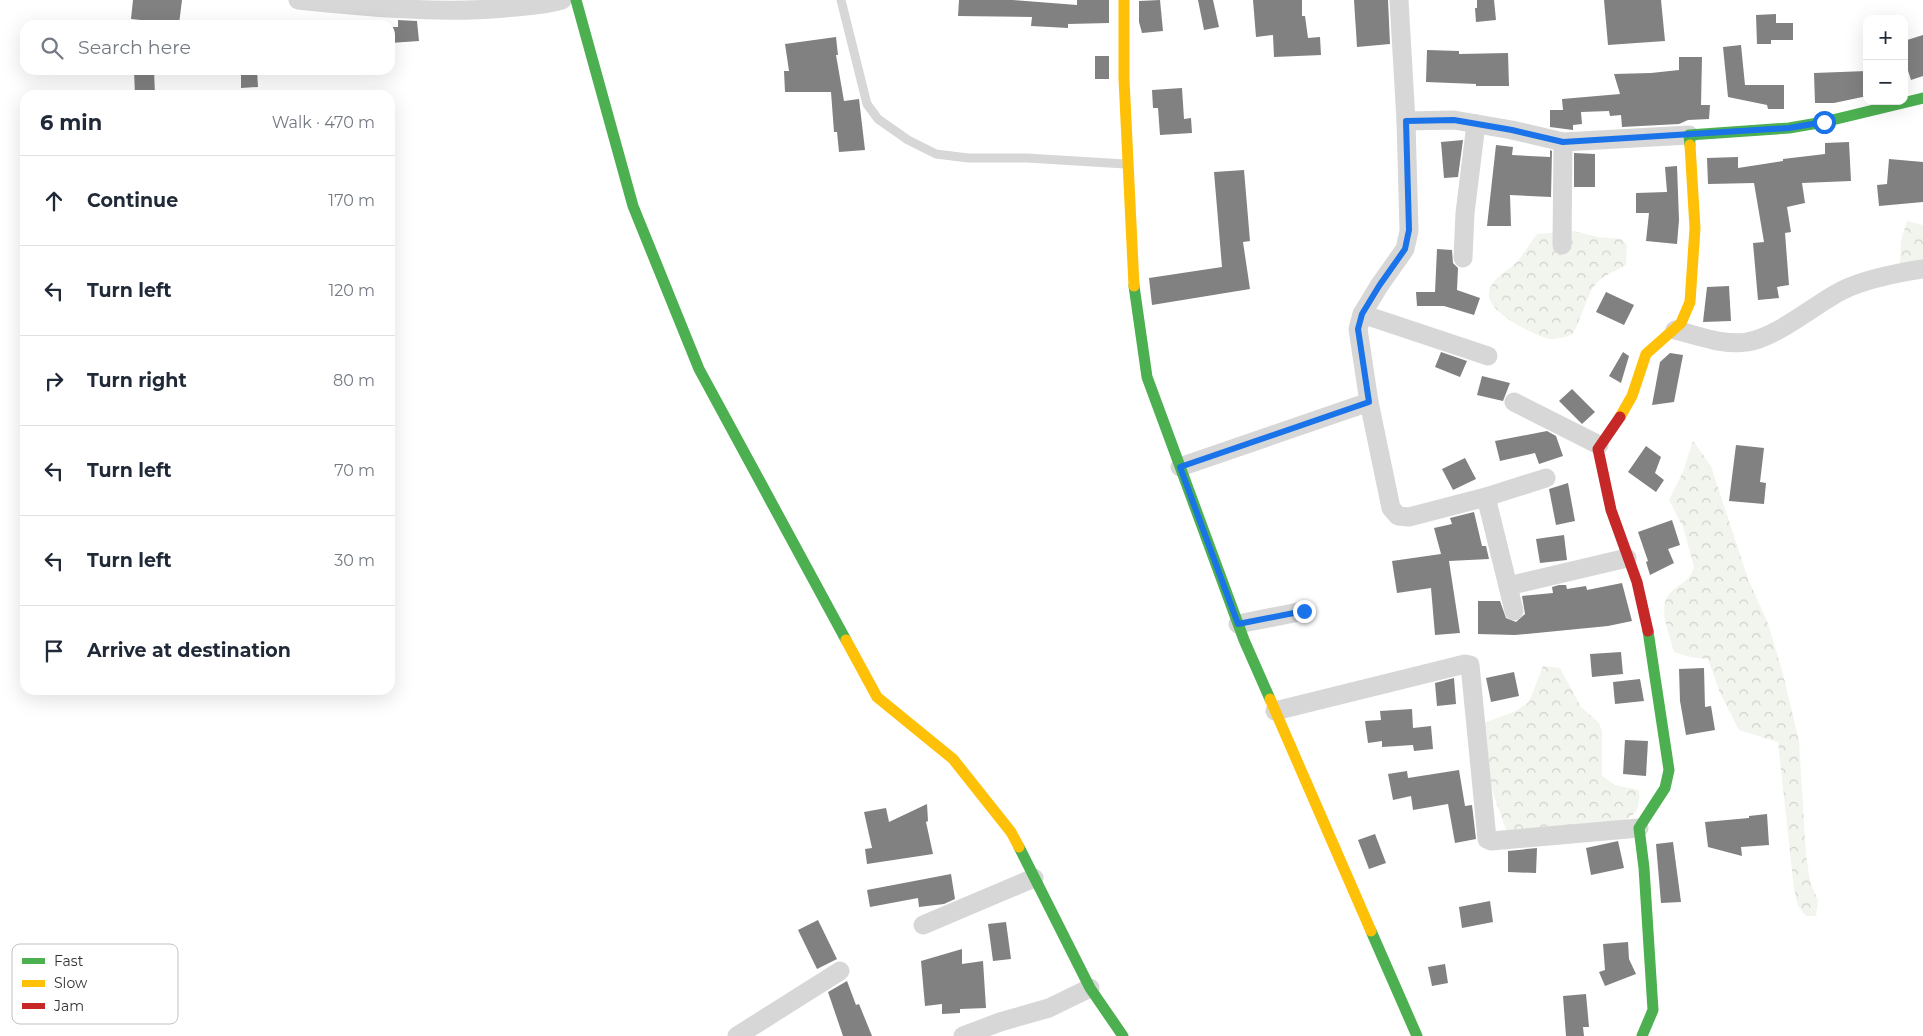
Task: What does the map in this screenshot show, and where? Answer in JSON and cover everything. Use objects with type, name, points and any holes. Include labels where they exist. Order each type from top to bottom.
[{"type":"street","points":[[298,0],[389,9],[549,4],[562,0]]},
{"type":"street","points":[[576,0],[634,206],[699,369],[877,697],[953,759],[1011,832],[1090,988],[1123,1036]]},
{"type":"street","points":[[1124,0],[1128,164],[1135,300],[1139,338],[1147,377],[1238,624],[1417,1036]]},
{"type":"street","points":[[1399,0],[1406,121],[1409,230],[1405,249],[1362,314],[1358,329],[1369,402],[1391,508],[1398,516],[1410,517],[1486,497],[1546,478]]},
{"type":"street","points":[[1406,121],[1434,119],[1476,124],[1563,142],[1789,128],[1824,122],[1923,98]]},
{"type":"street","points":[[1463,258],[1465,212],[1476,124]]},
{"type":"street","points":[[1642,1036],[1653,1010],[1644,868],[1639,828],[1665,788],[1669,770],[1646,614],[1637,582],[1611,510],[1599,454],[1599,445],[1630,402],[1638,383],[1645,355],[1675,330],[1685,316],[1690,296],[1692,273],[1694,180],[1689,135]]},
{"type":"street","points":[[1562,245],[1563,142]]},
{"type":"street","points":[[1675,330],[1728,342],[1746,343],[1762,338],[1843,290],[1900,272],[1923,269]]},
{"type":"street","points":[[1362,314],[1488,356]]},
{"type":"street","points":[[1180,467],[1369,402]]},
{"type":"street","points":[[1514,402],[1599,445]]},
{"type":"street","points":[[1486,497],[1514,611]]},
{"type":"street","points":[[1508,586],[1627,558]]},
{"type":"street","points":[[1238,624],[1304,611]]},
{"type":"street","points":[[1275,711],[1470,664],[1487,839],[1491,841],[1639,828]]},
{"type":"street","points":[[923,925],[1034,878]]},
{"type":"street","points":[[737,1036],[840,971]]},
{"type":"street","points":[[975,1034],[1049,1008],[1090,988]]},
{"type":"lane","points":[[841,0],[867,104],[878,119],[908,140],[936,154],[968,158],[1027,158],[1128,164]]},
{"type":"green space","points":[[1907,221],[1923,225],[1923,278],[1899,280],[1901,241]]},
{"type":"green space","points":[[1574,231],[1597,237],[1621,239],[1627,245],[1626,265],[1597,282],[1588,297],[1577,327],[1572,334],[1550,339],[1523,328],[1503,315],[1495,308],[1490,300],[1489,293],[1493,283],[1517,262],[1537,234]]},
{"type":"green space","points":[[1693,441],[1711,466],[1748,579],[1767,621],[1782,670],[1799,741],[1806,855],[1810,881],[1818,901],[1816,916],[1806,916],[1798,906],[1794,889],[1778,742],[1739,730],[1720,693],[1708,659],[1690,657],[1674,652],[1667,630],[1664,613],[1667,598],[1671,592],[1687,580],[1694,567],[1683,527],[1669,500],[1683,472]]},
{"type":"green space","points":[[1543,666],[1560,668],[1581,707],[1599,723],[1602,731],[1602,776],[1615,785],[1639,790],[1637,809],[1627,819],[1535,830],[1506,830],[1485,763],[1484,736],[1486,722],[1516,711],[1529,702]]},
{"type":"building","points":[[133,0],[182,0],[180,20],[131,19]]},
{"type":"building","points":[[959,0],[1013,0],[1077,5],[1077,0],[1109,0],[1109,23],[1068,24],[1068,28],[1031,26],[1032,17],[958,16]]},
{"type":"building","points":[[1160,0],[1163,31],[1142,33],[1139,22],[1139,1]]},
{"type":"building","points":[[1198,0],[1213,0],[1219,27],[1204,30]]},
{"type":"building","points":[[1253,0],[1302,0],[1302,16],[1305,16],[1308,38],[1320,37],[1321,55],[1274,57],[1273,35],[1256,37]]},
{"type":"building","points":[[1354,0],[1388,0],[1390,44],[1357,47]]},
{"type":"building","points":[[1477,0],[1494,0],[1496,20],[1476,22],[1475,8],[1477,8]]},
{"type":"building","points":[[1604,0],[1661,0],[1665,41],[1608,45]]},
{"type":"building","points":[[1776,14],[1776,23],[1793,23],[1793,40],[1771,40],[1771,44],[1757,44],[1756,15]]},
{"type":"building","points":[[398,20],[417,21],[419,41],[395,43],[395,27],[398,27]]},
{"type":"building","points":[[1923,35],[1923,76],[1911,80],[1908,71],[1908,40]]},
{"type":"building","points":[[836,37],[838,55],[836,55],[844,101],[859,99],[865,150],[839,152],[837,132],[834,132],[831,92],[785,92],[784,71],[789,71],[785,44]]},
{"type":"building","points":[[1741,45],[1745,85],[1784,85],[1784,109],[1768,109],[1767,105],[1728,97],[1723,47]]},
{"type":"building","points":[[1427,50],[1459,51],[1459,54],[1508,53],[1509,86],[1476,86],[1476,84],[1426,82]]},
{"type":"building","points":[[1095,56],[1109,56],[1109,79],[1095,79]]},
{"type":"building","points":[[1679,57],[1702,57],[1701,105],[1710,105],[1709,119],[1688,120],[1679,124],[1622,127],[1621,115],[1610,116],[1609,111],[1581,112],[1582,124],[1573,125],[1573,130],[1550,127],[1550,110],[1563,110],[1562,99],[1620,94],[1614,74],[1679,70]]},
{"type":"building","points":[[1863,71],[1863,97],[1834,103],[1815,103],[1814,73]]},
{"type":"building","points":[[134,75],[154,75],[155,90],[135,90]]},
{"type":"building","points":[[241,75],[257,75],[258,87],[241,88]]},
{"type":"building","points":[[1182,88],[1184,119],[1191,118],[1192,133],[1160,135],[1158,108],[1153,108],[1152,90]]},
{"type":"building","points":[[1463,140],[1458,177],[1444,178],[1441,142]]},
{"type":"building","points":[[1849,142],[1851,181],[1802,183],[1805,203],[1787,207],[1791,232],[1785,233],[1789,285],[1777,287],[1779,298],[1758,300],[1753,243],[1764,242],[1754,183],[1708,184],[1707,158],[1738,157],[1738,168],[1783,161],[1783,159],[1825,154],[1825,143]]},
{"type":"building","points":[[1496,145],[1513,147],[1512,155],[1550,157],[1550,150],[1552,151],[1551,197],[1510,195],[1511,226],[1487,226]]},
{"type":"building","points":[[1574,153],[1595,154],[1595,187],[1574,187]]},
{"type":"building","points":[[1889,159],[1923,162],[1923,202],[1879,206],[1877,185],[1887,184]]},
{"type":"building","points":[[1677,166],[1679,220],[1677,244],[1646,241],[1649,213],[1636,213],[1636,193],[1667,192],[1665,167]]},
{"type":"building","points":[[1244,170],[1250,241],[1243,242],[1250,289],[1152,305],[1149,278],[1222,267],[1214,172]]},
{"type":"building","points":[[1437,249],[1452,250],[1453,263],[1458,268],[1457,290],[1480,298],[1474,315],[1444,306],[1417,306],[1416,292],[1435,292]]},
{"type":"building","points":[[1729,286],[1731,321],[1703,322],[1707,287]]},
{"type":"building","points":[[1606,292],[1634,305],[1624,325],[1596,312]]},
{"type":"building","points":[[1441,352],[1467,361],[1460,377],[1435,367]]},
{"type":"building","points":[[1623,352],[1629,356],[1621,383],[1609,376]]},
{"type":"building","points":[[1670,353],[1683,355],[1674,402],[1652,405],[1660,362]]},
{"type":"building","points":[[1482,376],[1510,383],[1503,401],[1477,395]]},
{"type":"building","points":[[1572,389],[1595,412],[1582,424],[1559,401]]},
{"type":"building","points":[[1547,431],[1556,436],[1563,456],[1539,464],[1535,453],[1500,461],[1495,441]]},
{"type":"building","points":[[1736,445],[1764,448],[1760,482],[1766,483],[1764,504],[1729,501]]},
{"type":"building","points":[[1646,446],[1661,457],[1655,473],[1664,480],[1656,492],[1628,472]]},
{"type":"building","points":[[1465,458],[1476,479],[1453,490],[1442,469]]},
{"type":"building","points":[[1568,483],[1575,521],[1556,525],[1549,489]]},
{"type":"building","points":[[1474,512],[1482,546],[1486,546],[1489,559],[1449,561],[1460,633],[1435,635],[1431,588],[1397,593],[1392,561],[1441,554],[1434,528],[1452,524],[1450,518]]},
{"type":"building","points":[[1672,520],[1680,545],[1668,549],[1674,563],[1650,575],[1646,562],[1648,561],[1638,532]]},
{"type":"building","points":[[1564,535],[1567,560],[1540,563],[1536,539]]},
{"type":"building","points":[[1622,583],[1632,621],[1608,626],[1515,635],[1478,634],[1478,601],[1500,601],[1506,618],[1516,622],[1525,614],[1522,596],[1553,593],[1552,587],[1559,585],[1566,585],[1567,589],[1586,586],[1587,590]]},
{"type":"building","points":[[1621,652],[1623,674],[1592,677],[1590,654]]},
{"type":"building","points":[[1704,668],[1705,707],[1711,706],[1715,730],[1686,735],[1680,701],[1679,669]]},
{"type":"building","points":[[1514,672],[1519,696],[1491,702],[1486,678]]},
{"type":"building","points":[[1454,678],[1456,704],[1437,706],[1435,683]]},
{"type":"building","points":[[1640,679],[1644,701],[1615,704],[1613,682]]},
{"type":"building","points":[[1412,709],[1413,728],[1431,726],[1433,749],[1414,751],[1413,745],[1382,747],[1382,741],[1368,743],[1365,721],[1381,720],[1380,711]]},
{"type":"building","points":[[1625,740],[1648,741],[1646,776],[1623,774]]},
{"type":"building","points":[[1459,770],[1465,806],[1472,805],[1476,839],[1455,843],[1448,804],[1413,810],[1411,796],[1393,800],[1388,774],[1407,771],[1408,778]]},
{"type":"building","points":[[927,804],[928,821],[926,822],[933,854],[867,864],[865,849],[872,848],[864,812],[886,808],[889,822]]},
{"type":"building","points":[[1767,814],[1769,845],[1741,847],[1742,856],[1708,847],[1705,822],[1749,818],[1749,816]]},
{"type":"building","points":[[1375,834],[1386,863],[1369,869],[1358,840]]},
{"type":"building","points":[[1618,841],[1624,868],[1591,875],[1586,848]]},
{"type":"building","points":[[1673,842],[1681,902],[1661,903],[1656,844]]},
{"type":"building","points":[[1537,848],[1536,873],[1508,872],[1508,851]]},
{"type":"building","points":[[951,874],[955,899],[944,904],[919,907],[918,898],[870,907],[867,890]]},
{"type":"building","points":[[1490,901],[1493,922],[1462,928],[1459,907]]},
{"type":"building","points":[[818,920],[837,959],[817,969],[798,930]]},
{"type":"building","points":[[1006,922],[1011,959],[993,961],[988,924]]},
{"type":"building","points":[[1628,942],[1629,959],[1636,974],[1605,986],[1599,972],[1605,970],[1603,944]]},
{"type":"building","points":[[962,949],[962,964],[983,961],[986,1008],[960,1009],[960,1013],[942,1014],[942,1004],[925,1006],[921,961]]},
{"type":"building","points":[[1445,964],[1448,983],[1432,986],[1428,967]]},
{"type":"building","points":[[847,981],[856,1005],[859,1004],[872,1036],[843,1036],[828,992]]},
{"type":"building","points":[[1586,994],[1589,1027],[1583,1027],[1584,1036],[1566,1036],[1563,996]]},
{"type":"traffic: fast","points":[[576,0],[633,206],[699,369],[846,640]]},
{"type":"traffic: fast","points":[[1690,145],[1689,135],[1789,128],[1824,122],[1923,98]]},
{"type":"traffic: fast","points":[[1134,286],[1147,377],[1244,640],[1270,699]]},
{"type":"traffic: fast","points":[[1642,1036],[1653,1010],[1644,868],[1639,828],[1665,788],[1669,770],[1648,631]]},
{"type":"traffic: fast","points":[[1019,847],[1090,988],[1123,1036]]},
{"type":"traffic: fast","points":[[1371,931],[1417,1036]]},
{"type":"traffic: slow","points":[[1124,0],[1124,79],[1134,286]]},
{"type":"traffic: slow","points":[[1620,417],[1632,396],[1646,354],[1681,323],[1690,302],[1695,228],[1690,145]]},
{"type":"traffic: slow","points":[[846,640],[877,697],[953,759],[1011,832],[1019,847]]},
{"type":"traffic: slow","points":[[1270,699],[1371,931]]},
{"type":"traffic: jam","points":[[1620,417],[1598,449],[1611,510],[1637,582],[1648,631]]},
{"type":"route","points":[[1304,611],[1238,624],[1180,467],[1369,402],[1358,329],[1362,314],[1405,249],[1409,230],[1406,121],[1454,120],[1512,130],[1563,142],[1789,128],[1824,122]]}]
